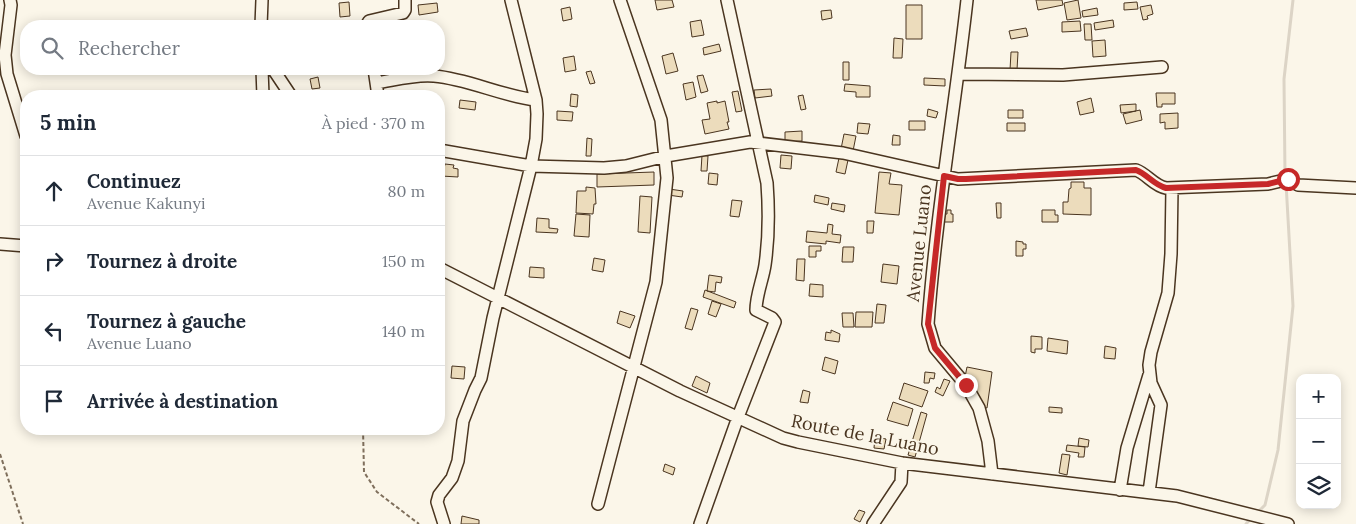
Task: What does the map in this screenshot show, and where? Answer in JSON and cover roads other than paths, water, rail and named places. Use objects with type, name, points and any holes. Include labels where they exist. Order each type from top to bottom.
[{"type":"street","points":[[10,0],[5,55],[7,74],[20,116]]},
{"type":"street","points":[[261,20],[262,0]]},
{"type":"street","points":[[373,20],[403,13],[405,10],[405,0]]},
{"type":"street","points":[[444,524],[437,502],[439,495],[452,478],[458,461],[463,421],[481,378],[491,326],[499,300],[536,139],[536,100],[511,0]]},
{"type":"street","points":[[598,504],[656,282],[667,178],[661,120],[620,0]]},
{"type":"street","points":[[700,524],[738,416],[775,322],[772,318],[756,310],[766,262],[769,208],[767,183],[727,0]]},
{"type":"street","name":"Avenue Luano","points":[[967,0],[959,74],[944,176],[928,324],[935,348],[966,385],[979,408],[988,441],[992,474]]},
{"type":"street","points":[[959,74],[1062,75],[1162,67]]},
{"type":"street","points":[[262,75],[263,90]]},
{"type":"street","points":[[276,75],[287,90]]},
{"type":"street","points":[[375,75],[378,90]]},
{"type":"street","points":[[377,83],[413,76],[434,75],[473,84],[518,98],[536,100]]},
{"type":"street","points":[[445,151],[531,166],[604,168],[626,166],[666,156],[740,143],[759,143],[842,153],[958,179],[1136,170],[1163,188],[1268,184],[1289,179],[1298,184],[1356,188]]},
{"type":"street","points":[[1120,490],[1126,448],[1149,375],[1151,352],[1168,293],[1171,254],[1172,188]]},
{"type":"street","points":[[0,244],[20,246]]},
{"type":"street","name":"Route de la Luano","points":[[445,271],[680,391],[783,438],[902,463],[1186,497],[1288,524]]},
{"type":"street","points":[[1149,375],[1162,405],[1150,492]]},
{"type":"street","points":[[873,524],[901,482],[902,463]]},
{"type":"waterway","points":[[1285,176],[1284,79],[1293,0]]},
{"type":"waterway","points":[[1257,513],[1265,505],[1278,450],[1293,306],[1286,183]]},
{"type":"waterway","points":[[1246,524],[1252,517]]}]
